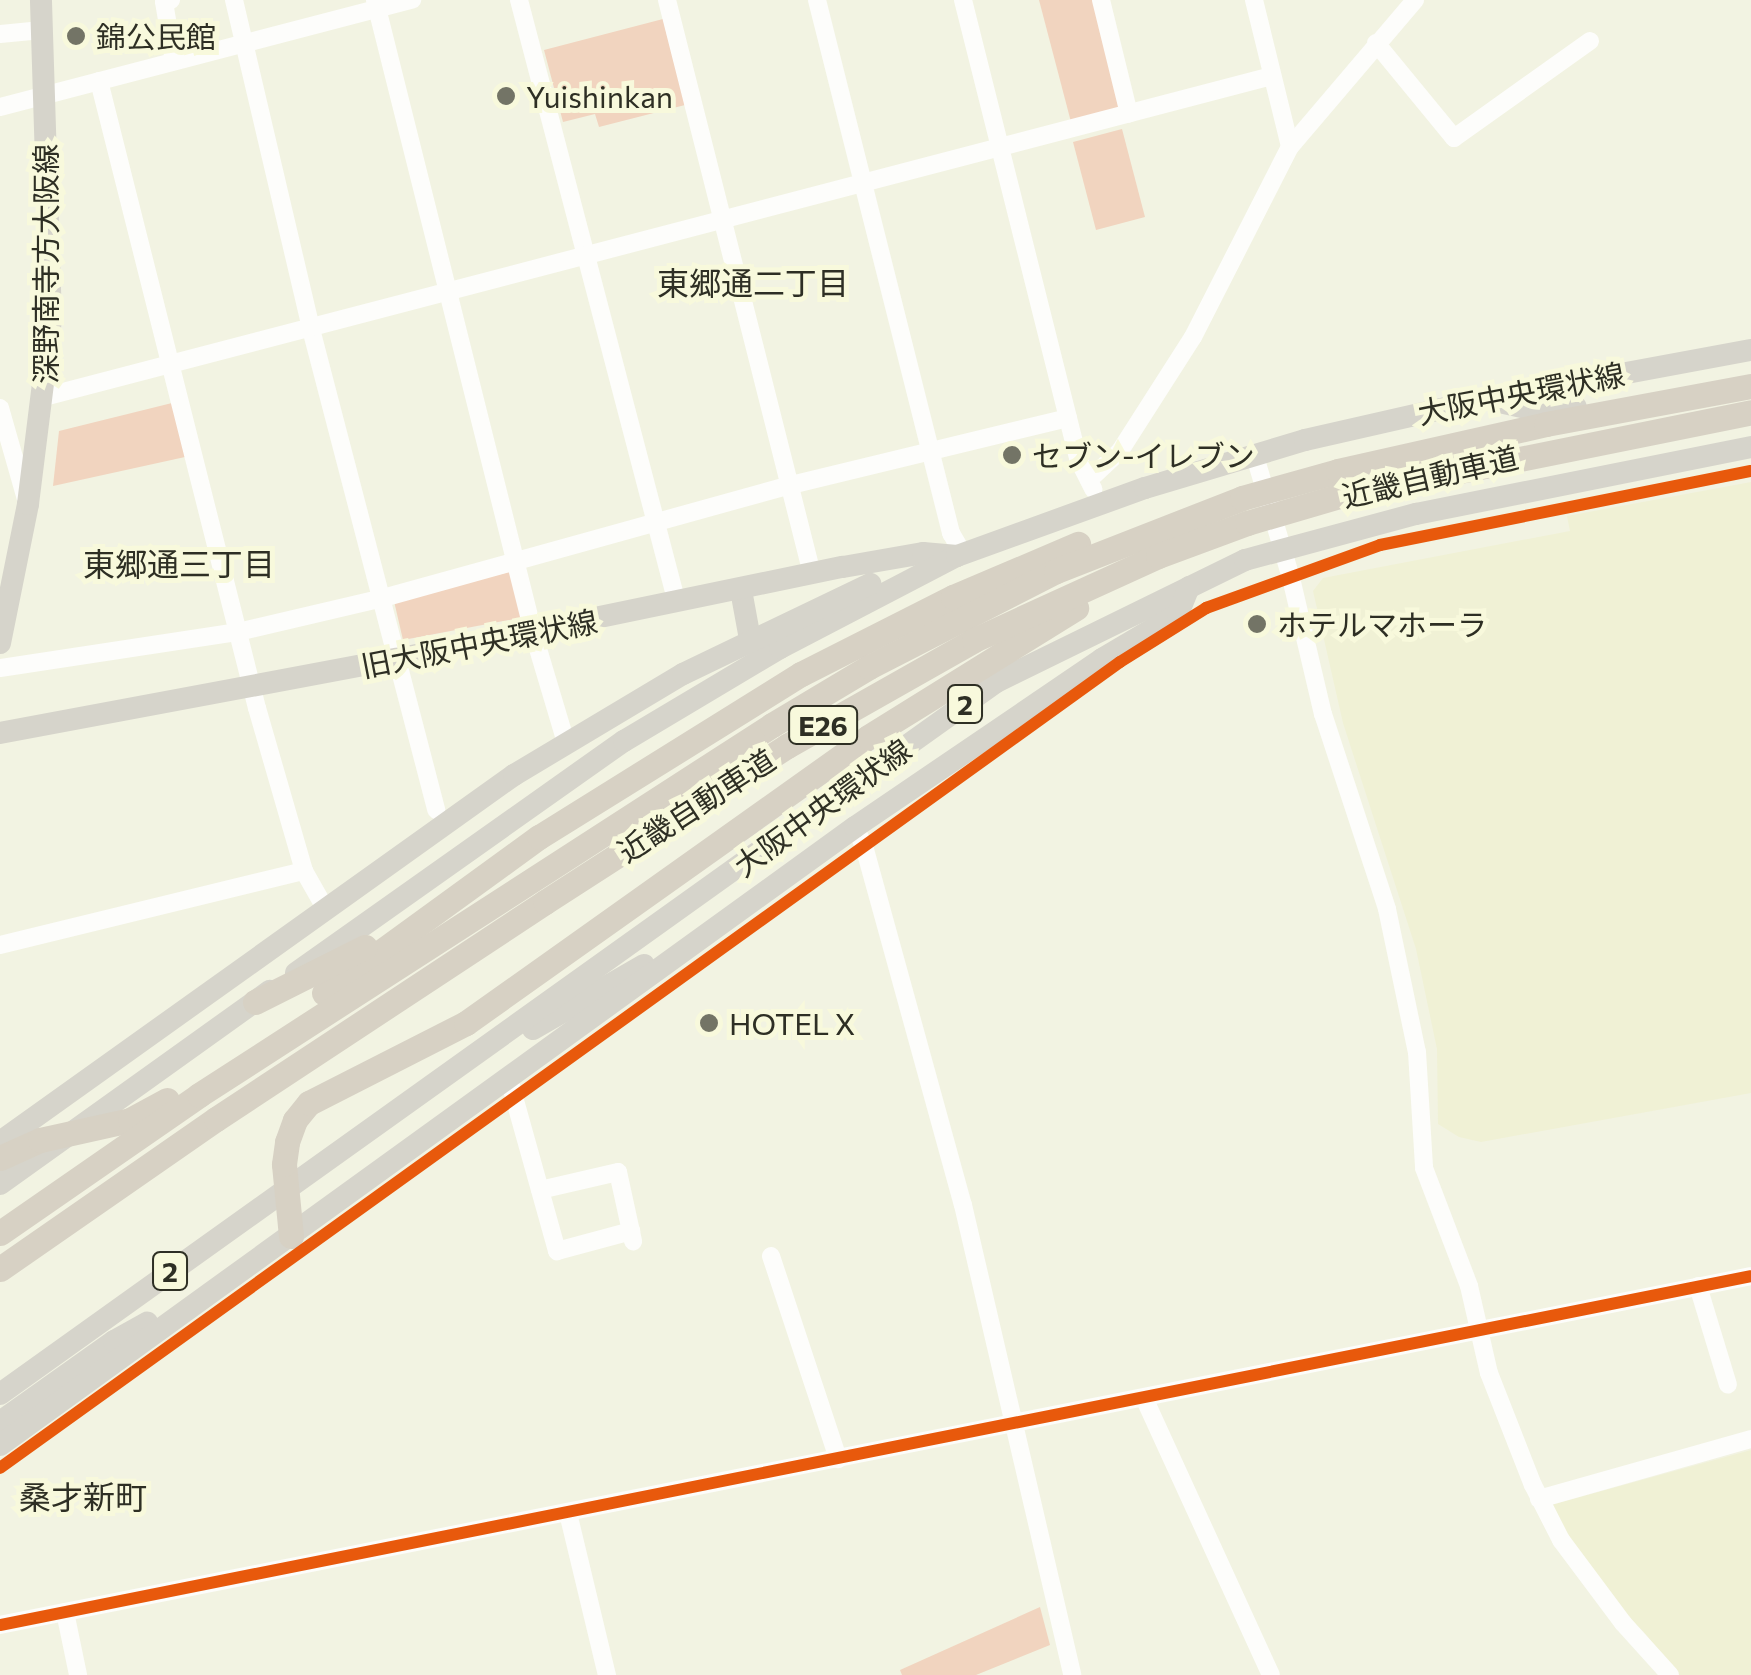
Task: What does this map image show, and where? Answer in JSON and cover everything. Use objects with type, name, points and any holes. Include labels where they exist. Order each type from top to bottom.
[{"type":"highway","name":"近畿自動車道","points":[[0,1233],[199,1094],[772,724],[962,617],[1056,571],[1242,498],[1423,450],[1751,386]]},
{"type":"highway","name":"近畿自動車道","points":[[0,1269],[233,1108],[545,902],[880,692],[1090,585],[1246,523],[1346,494],[1751,412]]},
{"type":"highway","points":[[0,1158],[40,1140],[130,1120],[203,1076],[605,794],[801,674],[969,590],[1136,520],[1237,488],[1430,441],[1546,424]]},
{"type":"highway","points":[[291,1236],[287,1142],[295,1120],[309,1103],[466,1023],[508,996],[868,737],[1012,644],[1164,563],[1346,494]]},
{"type":"highway","points":[[254,1002],[436,909]]},
{"type":"main road","name":"深野南寺方大阪線","points":[[0,643],[28,504],[51,320],[41,0]]},
{"type":"main road","name":"大阪中央環状線","points":[[0,1184],[624,741],[766,656],[924,572],[1098,504],[1254,453],[1486,399],[1751,350]]},
{"type":"main road","points":[[1486,399],[1539,412],[1671,392],[1704,408],[1751,400]]},
{"type":"main road","name":"大阪中央環状線","points":[[0,1394],[996,682],[1245,560],[1416,514],[1751,447]]},
{"type":"main road","name":"旧大阪中央環状線","points":[[0,733],[397,660],[924,553],[960,555]]},
{"type":"main road","points":[[0,1142],[325,908],[566,743],[750,639],[890,575],[924,572]]},
{"type":"main road","name":"2","points":[[0,1445],[855,827],[1102,659],[1178,614],[1189,587]]},
{"type":"main road","points":[[741,590],[750,639]]},
{"type":"main road","points":[[445,1078],[760,898]]},
{"type":"main road","points":[[0,1422],[114,1341],[208,1292]]},
{"type":"street","points":[[171,0],[164,2],[174,62]]},
{"type":"street","points":[[234,0],[311,328],[436,810]]},
{"type":"street","points":[[0,107],[246,43],[376,4],[412,0]]},
{"type":"street","points":[[519,0],[677,603]]},
{"type":"street","points":[[667,0],[812,574]]},
{"type":"street","points":[[817,0],[960,555]]},
{"type":"street","points":[[964,0],[1078,459],[1098,504]]},
{"type":"street","points":[[1101,0],[1129,114]]},
{"type":"street","points":[[1254,0],[1290,147]]},
{"type":"street","points":[[1090,480],[1120,451],[1194,338],[1290,147],[1376,43],[1399,8],[1415,0]]},
{"type":"street","points":[[376,4],[533,632],[566,743]]},
{"type":"street","points":[[0,34],[42,30]]},
{"type":"street","points":[[1376,43],[1454,138],[1590,41]]},
{"type":"street","points":[[44,397],[1272,76]]},
{"type":"street","points":[[99,81],[252,686],[304,871],[325,908]]},
{"type":"street","points":[[0,408],[28,504]]},
{"type":"street","points":[[0,668],[238,632],[383,598],[792,485],[1068,418]]},
{"type":"street","points":[[1254,453],[1283,549],[1322,714],[1387,909],[1416,1052],[1424,1168],[1469,1286],[1477,1332],[1539,1499],[1587,1578],[1670,1675]]},
{"type":"street","points":[[855,827],[864,846],[963,1205],[1072,1675]]},
{"type":"street","points":[[0,945],[304,871]]},
{"type":"street","points":[[509,1079],[557,1252],[632,1236],[618,1172],[540,1190]]},
{"type":"street","points":[[770,1256],[838,1459]]},
{"type":"street","points":[[0,1625],[1145,1400],[1751,1276]]},
{"type":"street","points":[[1698,1286],[1728,1385]]},
{"type":"street","points":[[1145,1400],[1271,1675]]},
{"type":"street","points":[[1539,1499],[1751,1439]]},
{"type":"street","points":[[568,1513],[607,1675]]},
{"type":"street","points":[[65,1612],[78,1675]]},
{"type":"shaded area","points":[[1039,0],[1093,0],[1122,109],[1071,122]]},
{"type":"shaded area","points":[[663,19],[685,105],[599,127],[595,114],[563,122],[544,50]]},
{"type":"shaded area","points":[[1122,129],[1145,217],[1096,230],[1073,142]]},
{"type":"shaded area","points":[[172,403],[185,457],[53,486],[59,431]]},
{"type":"shaded area","points":[[1751,482],[1751,1093],[1481,1142],[1459,1137],[1438,1124],[1437,1049],[1416,949],[1343,723],[1313,591],[1323,578],[1570,531],[1567,516]]},
{"type":"shaded area","points":[[513,571],[525,617],[403,640],[394,601]]},
{"type":"shaded area","points":[[1751,1450],[1751,1675],[1679,1675],[1643,1631],[1620,1611],[1569,1540],[1551,1505]]},
{"type":"shaded area","points":[[1040,1607],[1050,1645],[976,1675],[902,1675],[900,1670]]},
{"type":"cycle path","points":[[0,1468],[1120,662],[1206,608],[1380,545],[1751,471]]},
{"type":"cycle path","points":[[0,1625],[1751,1276]]},
{"type":"place","name":"錦公民館","points":[[76,36]]},
{"type":"place","name":"Yuishinkan","points":[[506,96]]},
{"type":"place","name":"セブン-イレブン","points":[[1012,455]]},
{"type":"place","name":"ホテルマホーラ","points":[[1257,624]]},
{"type":"place","name":"HOTEL X","points":[[709,1023]]},
{"type":"district","name":"東郷通二丁目","points":[[753,282]]},
{"type":"district","name":"東郷通三丁目","points":[[179,563]]},
{"type":"district","name":"桑才新町","points":[[83,1496]]}]
